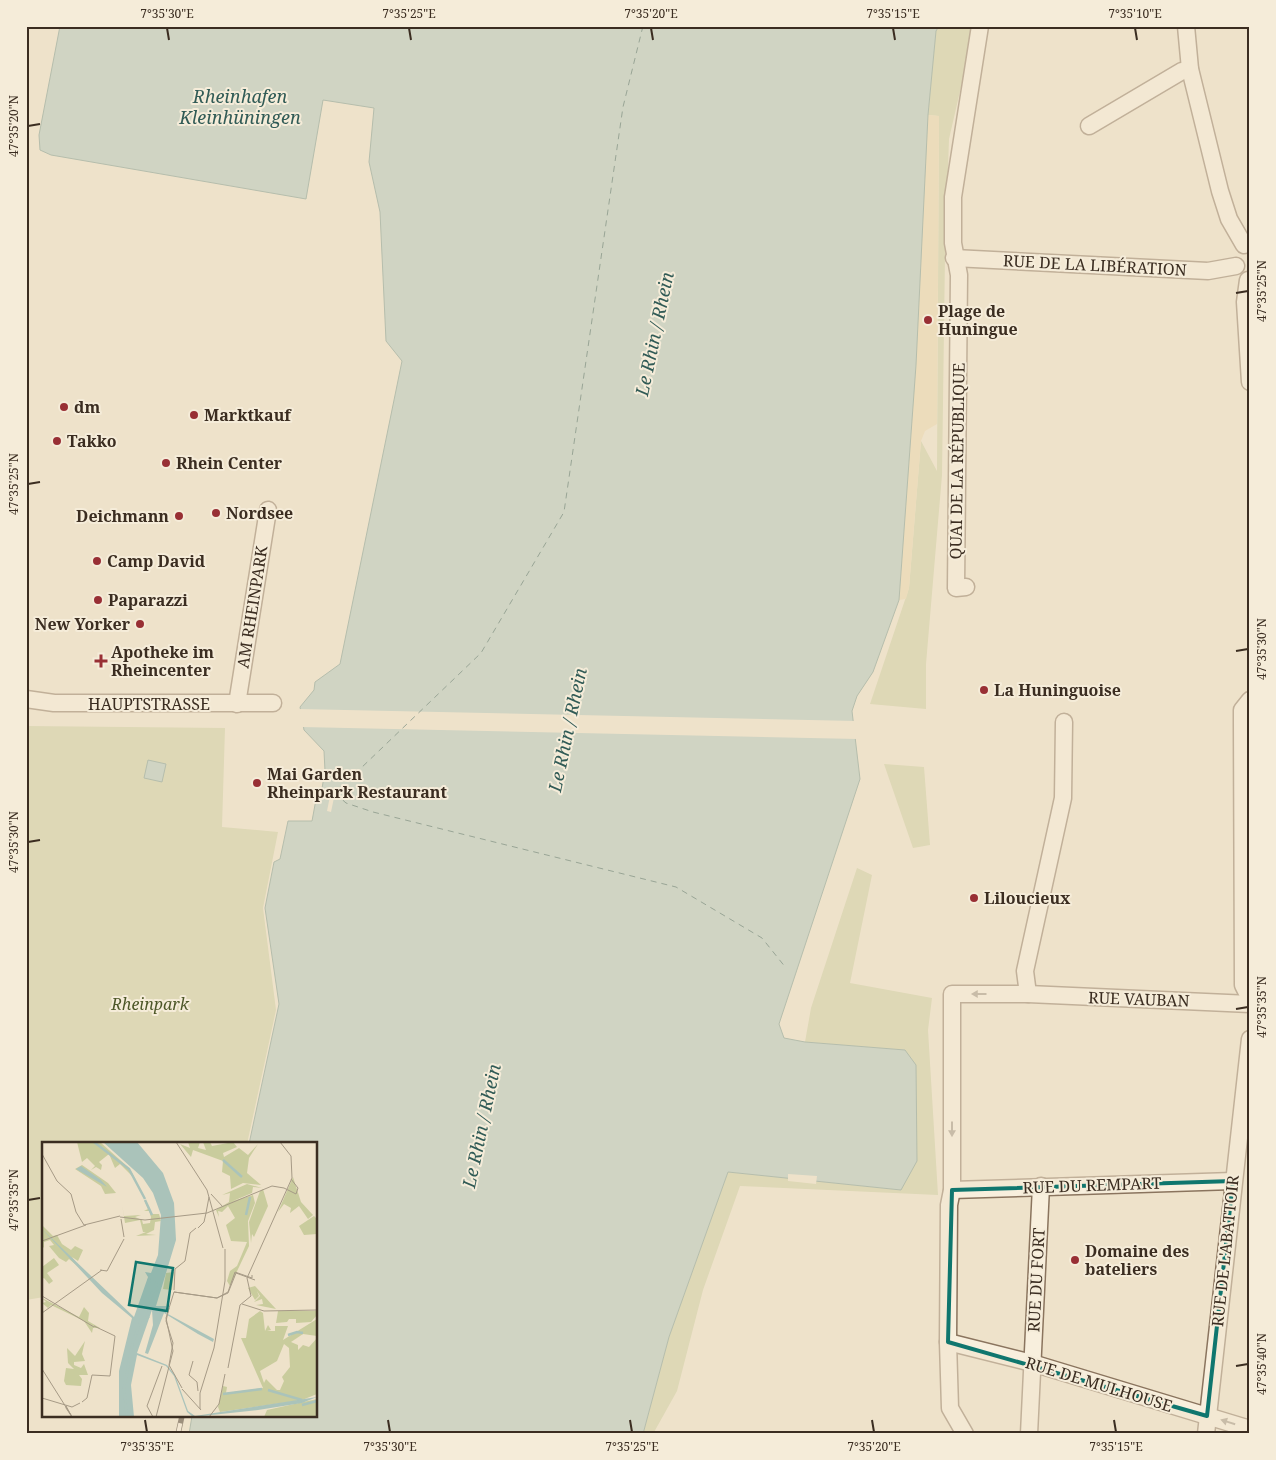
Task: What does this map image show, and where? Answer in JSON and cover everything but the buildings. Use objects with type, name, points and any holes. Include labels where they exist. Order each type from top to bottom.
[{"type":"street","name":"QUAI DE LA RÉPUBLIQUE","points":[[966,587],[956,588],[959,275],[954,258],[953,197],[980,26]]},
{"type":"street","points":[[1186,26],[1190,69],[1220,191],[1229,219],[1247,244],[1236,256],[1236,266],[1240,275],[1249,280],[1245,302],[1250,382]]},
{"type":"street","points":[[1089,126],[1182,71],[1190,69]]},
{"type":"street","name":"RUE DE LA LIBÉRATION","points":[[954,258],[1208,272],[1236,266]]},
{"type":"street","name":"AM RHEINPARK","points":[[237,704],[268,510]]},
{"type":"street","name":"HAUPTSTRASSE","points":[[26,699],[54,703],[273,703]]},
{"type":"street","points":[[1250,700],[1242,710],[1246,824],[1243,985],[1250,998]]},
{"type":"street","points":[[1028,994],[1026,971],[1063,798],[1064,722]]},
{"type":"street","name":"RUE VAUBAN","points":[[952,1190],[952,994],[1028,994],[1250,1004]]},
{"type":"street","name":"RUE DE L'ABATTOIR","points":[[1206,1434],[1250,1039]]},
{"type":"street","name":"RUE DU REMPART","points":[[952,1190],[1233,1180]]},
{"type":"street","name":"RUE DU FORT","points":[[1029,1434],[1041,1186]]},
{"type":"street","points":[[952,1190],[949,1205],[948,1342],[950,1408],[965,1434]]},
{"type":"street","name":"RUE DE MULHOUSE","points":[[948,1342],[1032,1363],[1250,1429]]},
{"type":"highlighted area","points":[[1233,1181],[1207,1416],[948,1342],[952,1190]]},
{"type":"green space","points":[[939,26],[975,26],[949,139],[945,254],[942,475],[926,664],[926,709],[870,704],[909,588],[921,441],[937,471],[939,116],[928,115],[936,31]]},
{"type":"green space","name":"Rheinpark","points":[[26,726],[225,728],[222,827],[278,832],[263,908],[276,1010],[247,1142],[42,1142],[42,1297],[26,1300]]},
{"type":"green space","points":[[884,764],[924,767],[930,845],[913,848]]},
{"type":"green space","points":[[857,868],[872,875],[850,983],[932,998],[928,1030],[938,1195],[740,1186],[703,1290],[677,1391],[653,1434],[643,1434],[669,1337],[728,1172],[901,1190],[905,1050],[805,1042],[811,1008]]},
{"type":"sand","name":"Plage de Huningue","points":[[928,115],[939,116],[937,424],[925,431],[921,441],[909,588],[906,599],[899,600],[916,365]]},
{"type":"water","points":[[60,26],[939,26],[936,31],[928,115],[916,365],[899,600],[873,672],[857,696],[852,711],[860,779],[779,1024],[784,1038],[805,1042],[905,1050],[916,1065],[917,1161],[901,1190],[728,1172],[669,1337],[643,1434],[189,1434],[192,1418],[318,1418],[318,1142],[249,1142],[279,1004],[265,908],[274,862],[280,859],[288,821],[312,821],[317,794],[321,794],[325,771],[324,751],[304,730],[300,707],[314,690],[315,682],[340,664],[402,361],[386,341],[380,212],[369,162],[374,108],[323,100],[306,199],[51,155],[40,150],[39,135]]},
{"type":"water","points":[[148,760],[166,764],[162,782],[144,778]]},
{"type":"pier","points":[[298,709],[856,721],[858,739],[301,727]]},
{"type":"pier","points":[[320,788],[332,790],[336,788],[331,812],[327,811],[330,796],[317,793]]},
{"type":"pier","points":[[788,1174],[817,1176],[816,1184],[788,1181]]},
{"type":"ferry route","points":[[643,26],[623,107],[564,512],[481,653],[335,793],[346,803],[373,812],[676,887],[762,938],[786,968]]},
{"type":"railway","points":[[178,1434],[182,1418]]},
{"type":"place","name":"Plage de Huningue","points":[[928,320]]},
{"type":"place","name":"dm","points":[[64,407]]},
{"type":"place","name":"Marktkauf","points":[[194,415]]},
{"type":"place","name":"Takko","points":[[57,441]]},
{"type":"place","name":"Rhein Center","points":[[166,463]]},
{"type":"place","name":"Nordsee","points":[[216,513]]},
{"type":"place","name":"Deichmann","points":[[179,516]]},
{"type":"place","name":"Camp David","points":[[97,561]]},
{"type":"place","name":"Paparazzi","points":[[98,600]]},
{"type":"place","name":"New Yorker","points":[[140,624]]},
{"type":"place","name":"Apotheke im Rheincenter","points":[[101,661]]},
{"type":"place","name":"La Huninguoise","points":[[984,690]]},
{"type":"place","name":"Mai Garden Rheinpark Restaurant","points":[[257,783]]},
{"type":"place","name":"Liloucieux","points":[[974,898]]},
{"type":"place","name":"Domaine des bateliers","points":[[1075,1260]]},
{"type":"water label","name":"Rheinhafen Kleinhüningen","points":[[240,107]]},
{"type":"water label","name":"Le Rhin / Rhein","points":[[655,334]]},
{"type":"water label","name":"Le Rhin / Rhein","points":[[568,730]]},
{"type":"water label","name":"Le Rhin / Rhein","points":[[482,1126]]}]
